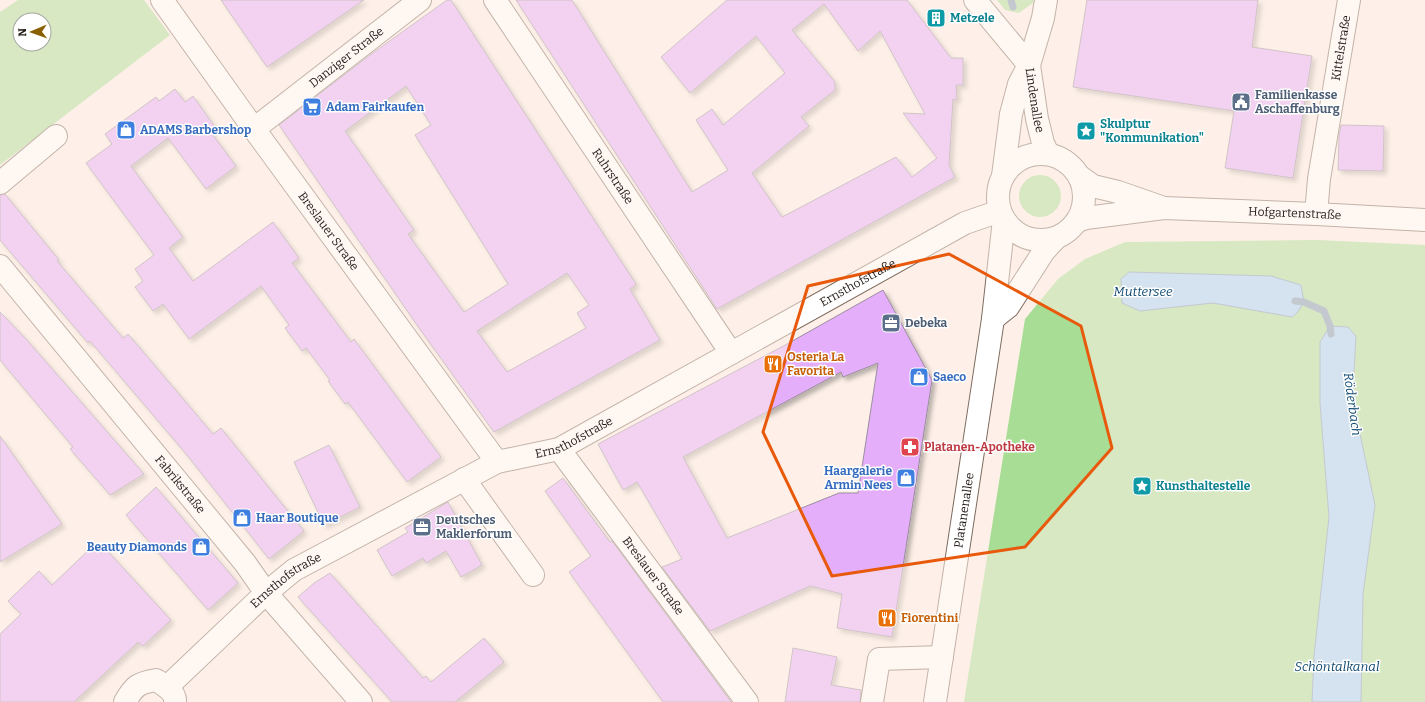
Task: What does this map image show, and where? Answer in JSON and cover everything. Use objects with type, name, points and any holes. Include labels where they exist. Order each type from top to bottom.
[{"type":"street","name":"Breslauer Straße","points":[[162,0],[254,129],[497,462]]},
{"type":"street","name":"Danziger Straße","points":[[254,129],[420,0]]},
{"type":"street","name":"Ruhrstraße","points":[[495,0],[731,353]]},
{"type":"street","points":[[975,0],[1029,64],[1019,84],[1011,114],[1003,176]]},
{"type":"street","name":"Lindenallee","points":[[1046,0],[1043,18],[1029,64],[1037,119],[1043,143],[1048,154]]},
{"type":"street","name":"Kittelstraße","points":[[1316,214],[1318,179],[1349,0]]},
{"type":"street","points":[[0,183],[56,136]]},
{"type":"street","points":[[1034,154],[1048,154],[1060,158],[1071,166],[1079,176],[1084,187],[1084,200],[1082,211],[1077,221],[1068,231],[1056,238],[1042,241],[1030,239],[1018,234],[1010,228],[1002,215],[998,187],[1010,165],[1021,158],[1034,154]]},
{"type":"street","name":"Hofgartenstraße","points":[[1079,176],[1093,186],[1118,192],[1164,208]]},
{"type":"street","name":"Hofgartenstraße","points":[[1077,221],[1086,218],[1164,208],[1425,220]]},
{"type":"street","name":"Ernsthofstraße","points":[[124,702],[132,690],[143,682],[156,680],[171,694],[266,593],[294,570],[497,462],[559,450],[965,223],[1002,215]]},
{"type":"street","name":"Platanenallee","points":[[935,702],[994,319],[1003,235],[1002,215]]},
{"type":"street","points":[[994,319],[1008,307],[1044,252],[1056,238]]},
{"type":"street","name":"Fabrikstraße","points":[[0,266],[245,564],[266,593],[361,702]]},
{"type":"street","name":"Breslauer Straße","points":[[559,450],[747,702]]},
{"type":"street","points":[[464,479],[533,575]]},
{"type":"street","points":[[872,702],[879,659],[942,658]]},
{"type":"highlighted area","points":[[949,254],[1081,326],[1112,448],[1025,547],[832,576],[763,432],[808,286]]},
{"type":"green space","points":[[18,0],[144,0],[170,35],[0,165],[0,12]]},
{"type":"green space","points":[[997,0],[1034,0],[1033,3],[1019,13],[1005,10]]},
{"type":"green space","points":[[1040,175],[1055,181],[1061,196],[1055,211],[1040,217],[1025,211],[1019,196],[1025,181]]},
{"type":"green space","points":[[1318,240],[1425,245],[1425,702],[964,702],[1025,319],[1058,279],[1085,259],[1125,242]]},
{"type":"water","name":"Muttersee","points":[[1129,272],[1271,276],[1301,285],[1304,302],[1297,313],[1292,317],[1213,303],[1140,311],[1122,303],[1121,279]]},
{"type":"water","name":"Schöntalkanal","points":[[1330,326],[1348,327],[1356,336],[1353,389],[1359,429],[1375,505],[1363,594],[1361,702],[1312,702],[1314,656],[1329,517],[1320,403],[1320,342]]},
{"type":"building","points":[[221,0],[364,0],[267,67]]},
{"type":"building","points":[[447,0],[451,0],[636,284],[630,289],[660,340],[494,432],[419,328],[279,125],[370,55]],"holes":[[[406,86],[431,125],[415,135],[508,284],[464,312],[408,234],[414,230],[345,131]],[[567,273],[589,305],[577,313],[586,328],[507,372],[477,331]]]},
{"type":"building","points":[[516,0],[572,0],[692,192],[728,170],[696,120],[712,109],[723,125],[785,73],[756,36],[690,93],[661,57],[727,0],[907,0],[951,58],[963,58],[963,85],[956,85],[957,100],[953,99],[949,165],[955,177],[717,309]],"holes":[[[824,4],[858,51],[880,31],[925,114],[903,113],[937,158],[912,177],[896,157],[782,217],[752,173],[809,126],[801,117],[835,90],[835,82],[792,30]]]},
{"type":"building","name":"Familienkasse Aschaffenburg","points":[[1087,0],[1258,0],[1252,47],[1312,56],[1293,178],[1225,168],[1234,111],[1073,87]]},
{"type":"building","points":[[175,89],[185,102],[193,96],[215,127],[210,131],[236,166],[206,189],[168,138],[131,166],[183,237],[169,248],[193,281],[273,222],[299,258],[292,263],[351,342],[354,339],[441,457],[407,482],[348,402],[345,404],[328,381],[330,380],[306,348],[302,351],[285,328],[289,325],[261,286],[189,339],[163,304],[153,311],[135,287],[143,281],[135,269],[154,255],[86,163],[112,144],[105,134],[156,97],[159,101]]},
{"type":"building","points":[[1341,125],[1384,126],[1383,171],[1338,170],[1339,136]]},
{"type":"building","points":[[5,194],[59,260],[57,261],[123,338],[128,334],[213,434],[221,428],[304,531],[269,559],[187,455],[90,341],[88,343],[0,240],[0,195]]},
{"type":"building","points":[[883,290],[932,380],[892,637],[837,628],[842,594],[810,586],[710,631],[662,567],[682,559],[637,482],[623,490],[598,444],[787,344]],"holes":[[[878,363],[858,493],[839,493],[727,538],[683,457],[841,372],[843,377]]]},
{"type":"building","points":[[0,312],[27,340],[144,474],[110,495],[70,449],[73,447],[0,360]]},
{"type":"building","points":[[0,436],[62,524],[0,562]]},
{"type":"building","points":[[329,445],[360,507],[324,525],[294,462]]},
{"type":"building","points":[[563,478],[610,542],[612,541],[731,702],[663,702],[569,572],[591,556],[545,491]]},
{"type":"building","points":[[156,487],[238,583],[208,610],[126,515]]},
{"type":"building","points":[[448,502],[482,565],[461,577],[446,551],[426,563],[423,558],[392,576],[377,550],[408,532],[405,528]]},
{"type":"building","points":[[94,545],[102,545],[171,620],[143,646],[138,642],[74,702],[0,702],[0,634],[21,614],[8,601],[39,571],[52,585]]},
{"type":"building","points":[[330,573],[423,678],[426,676],[431,682],[484,638],[504,662],[455,702],[392,702],[298,597],[314,583]]},
{"type":"building","points":[[793,648],[837,657],[831,685],[861,690],[860,702],[785,702]]},
{"type":"waterway","points":[[1011,0],[1013,7]]},
{"type":"waterway","name":"Röderbach","points":[[1295,301],[1304,302],[1324,311],[1330,326],[1331,334]]},
{"type":"place","name":"Metzele","points":[[936,18]]},
{"type":"place","name":"Familienkasse Aschaffenburg","points":[[1241,102]]},
{"type":"place","name":"Adam Fairkaufen","points":[[312,107]]},
{"type":"place","name":"ADAMS Barbershop","points":[[126,130]]},
{"type":"place","name":"Skulptur \"Kommunikation\"","points":[[1086,131]]},
{"type":"place","name":"Debeka","points":[[891,323]]},
{"type":"place","name":"Osteria La Favorita","points":[[773,364]]},
{"type":"place","name":"Saeco","points":[[919,377]]},
{"type":"place","name":"Platanen-Apotheke","points":[[910,447]]},
{"type":"place","name":"Haargalerie Armin Nees","points":[[906,478]]},
{"type":"place","name":"Kunsthaltestelle","points":[[1142,486]]},
{"type":"place","name":"Haar Boutique","points":[[242,518]]},
{"type":"place","name":"Deutsches Maklerforum","points":[[422,527]]},
{"type":"place","name":"Beauty Diamonds","points":[[201,547]]},
{"type":"place","name":"Fiorentini","points":[[887,618]]}]
